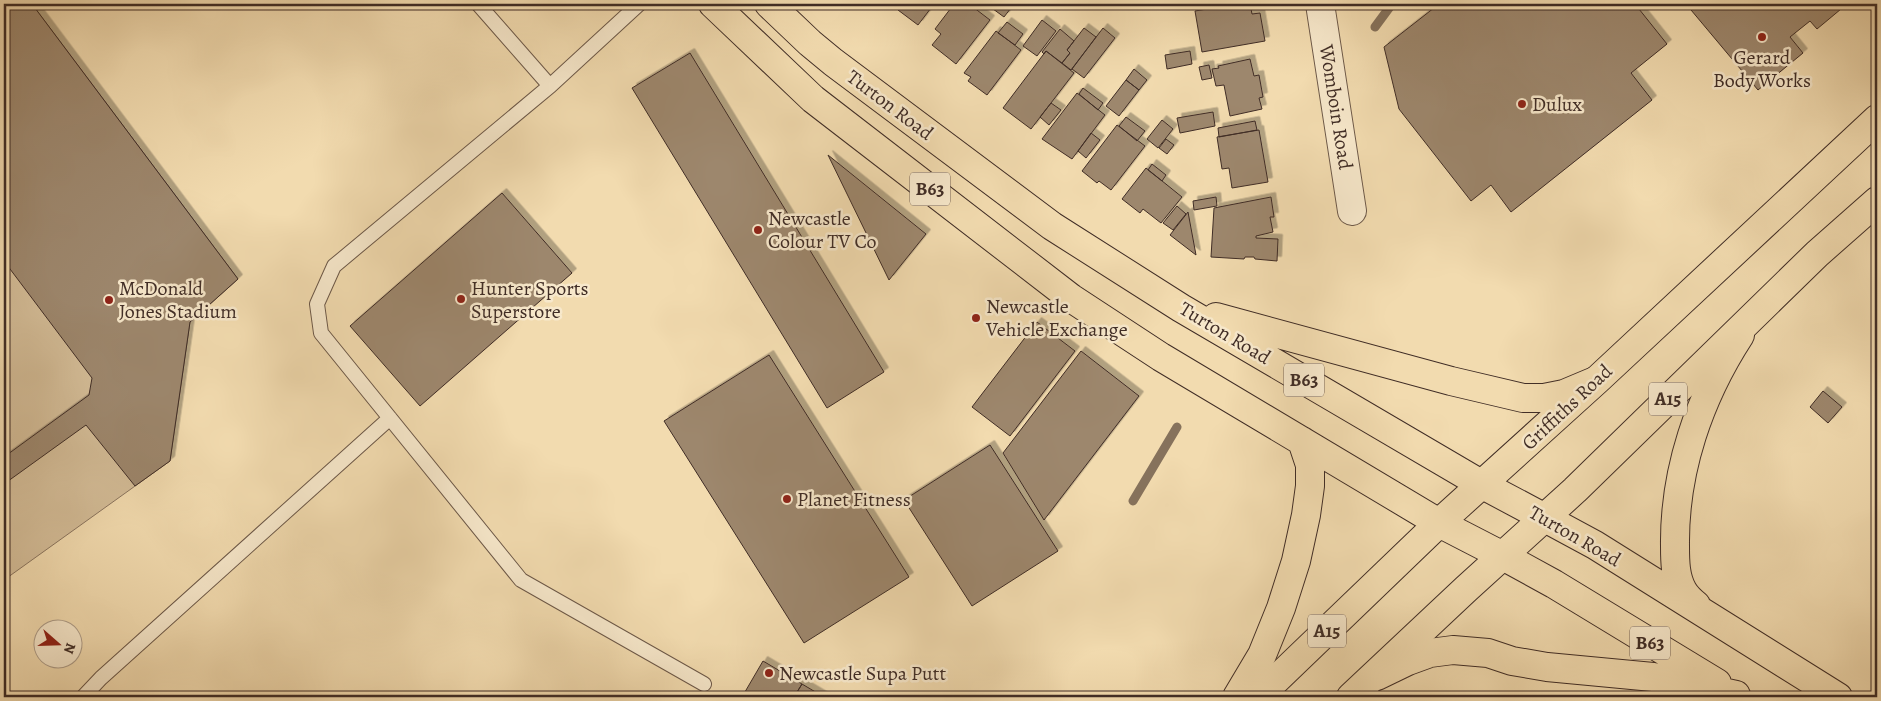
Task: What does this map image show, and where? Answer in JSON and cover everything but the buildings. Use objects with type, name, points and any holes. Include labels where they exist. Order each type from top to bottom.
[{"type":"main road","name":"Turton Road","points":[[713,4],[813,98],[1071,298],[1161,357],[1439,523],[1554,584],[1738,696]]},
{"type":"main road","name":"Turton Road","points":[[769,4],[833,62],[1045,221],[1181,308],[1482,484],[1595,545],[1838,697]]},
{"type":"main road","name":"Griffiths Road","points":[[1258,697],[1439,523],[1877,119]]},
{"type":"main road","name":"A15","points":[[1360,689],[1575,490],[1817,254],[1877,201]]},
{"type":"main road","points":[[1181,308],[1451,381],[1523,398],[1544,398],[1564,394],[1596,380]]},
{"type":"main road","points":[[1702,612],[1683,591],[1677,576],[1675,530],[1677,498],[1688,444],[1714,379],[1751,319]]},
{"type":"main road","points":[[1237,697],[1262,655],[1281,608],[1296,561],[1310,486],[1310,465],[1302,441]]},
{"type":"main road","points":[[1360,689],[1408,661],[1430,653],[1453,650],[1488,653],[1512,661],[1547,667],[1653,677],[1738,696]]},
{"type":"street","name":"Womboin Road","points":[[1320,4],[1352,211]]},
{"type":"lane","points":[[478,4],[550,86]]},
{"type":"lane","points":[[639,4],[550,86],[334,266],[317,304],[321,333],[521,580],[704,684]]},
{"type":"lane","points":[[83,697],[100,678],[390,418]]},
{"type":"shaded area","name":"McDonald Jones Stadium","points":[[4,4],[32,4],[238,279],[190,322],[170,461],[4,580]]},
{"type":"waterway","points":[[1375,27],[1392,4]]},
{"type":"waterway","points":[[1133,501],[1177,427]]},
{"type":"place","name":"Gerard Body Works","points":[[1762,37]]},
{"type":"place","name":"Dulux","points":[[1522,104]]},
{"type":"place","name":"Newcastle Colour TV Co","points":[[758,230]]},
{"type":"place","name":"Hunter Sports Superstore","points":[[461,299]]},
{"type":"place","name":"McDonald Jones Stadium","points":[[109,300]]},
{"type":"place","name":"Newcastle Vehicle Exchange","points":[[976,318]]},
{"type":"place","name":"Planet Fitness","points":[[787,499]]},
{"type":"place","name":"Newcastle Supa Putt","points":[[769,673]]}]
